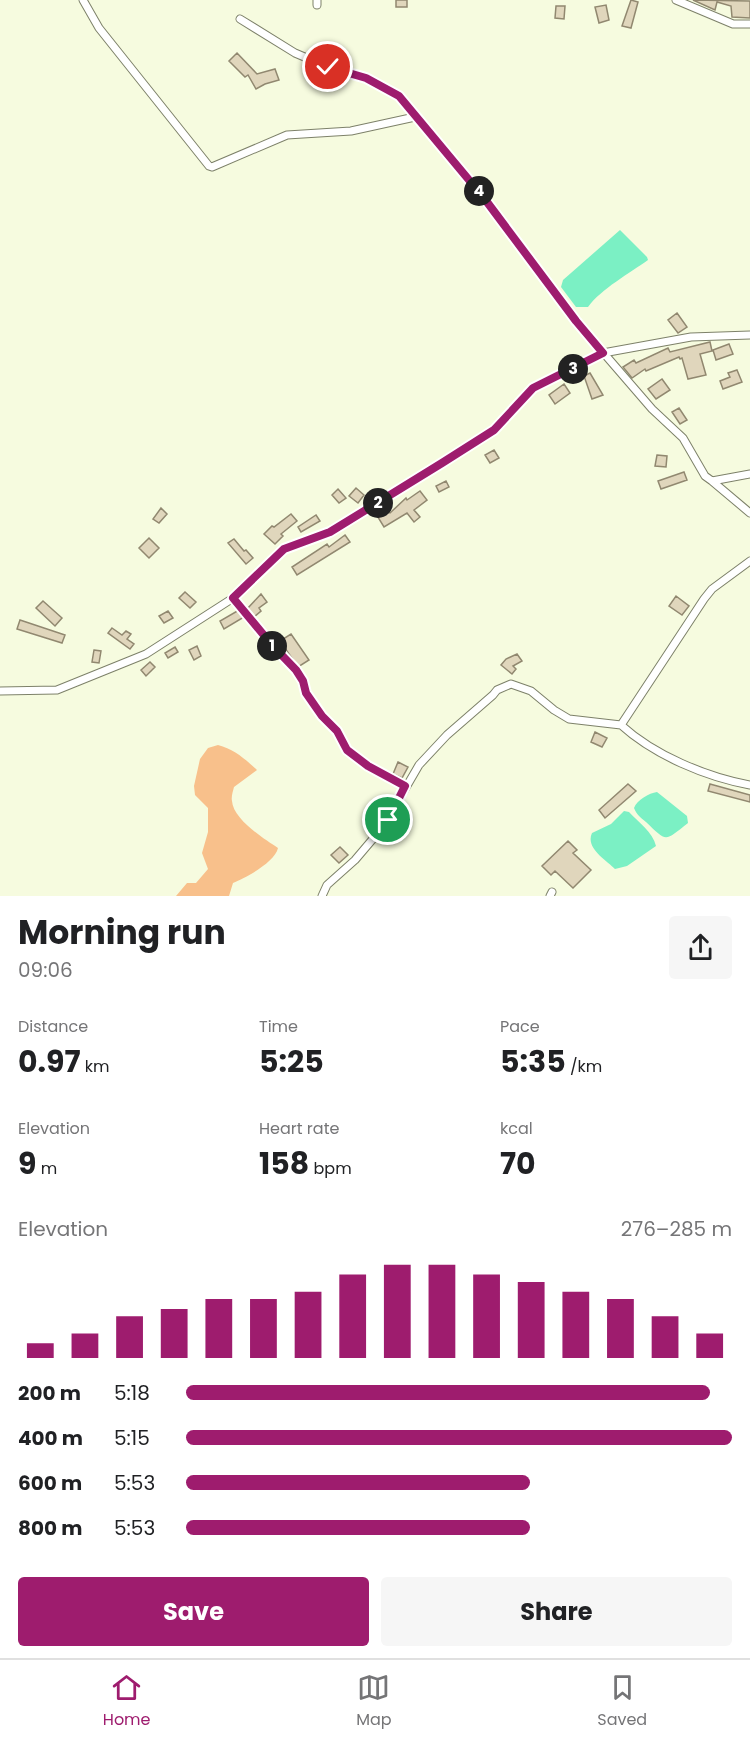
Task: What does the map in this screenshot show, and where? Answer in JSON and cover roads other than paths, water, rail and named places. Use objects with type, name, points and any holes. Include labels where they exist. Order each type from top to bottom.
[{"type":"street","points":[[83,0],[99,28],[209,166],[212,167],[287,135],[351,131],[415,117]]},
{"type":"street","points":[[676,0],[734,24],[750,24]]},
{"type":"street","points":[[240,19],[295,53],[328,67],[366,78],[399,96],[484,198],[576,321],[652,409],[683,438],[705,476],[750,513]]},
{"type":"street","points":[[0,691],[57,690],[146,654],[233,598],[284,549],[330,532],[494,430],[533,388],[603,353],[691,337],[750,335]]},
{"type":"street","points":[[712,481],[750,474]]},
{"type":"street","points":[[621,724],[704,599],[712,590],[750,561]]},
{"type":"street","points":[[322,896],[327,885],[355,860],[383,827],[419,765],[447,735],[505,685],[511,684],[531,691],[560,715],[569,719],[621,724],[636,737],[689,767],[750,785]]}]
